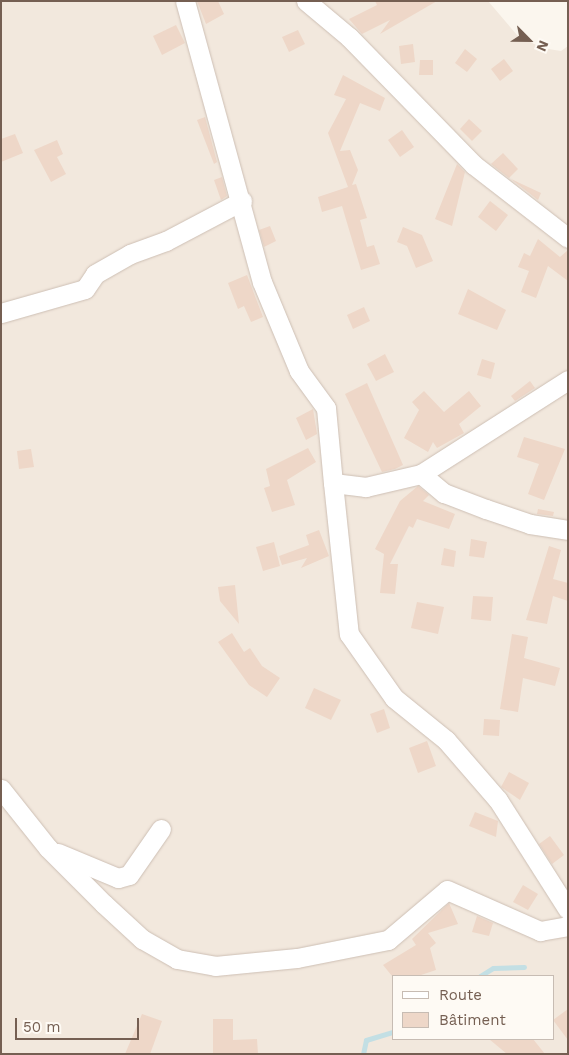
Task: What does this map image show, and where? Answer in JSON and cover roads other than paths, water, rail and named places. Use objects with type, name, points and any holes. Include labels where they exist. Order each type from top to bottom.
[{"type":"street","points":[[186,1],[242,201],[262,282],[299,370],[326,408],[349,634],[389,692],[446,740],[498,800],[568,910]]},
{"type":"street","points":[[306,1],[349,37],[474,165],[568,238]]},
{"type":"street","points":[[1,313],[85,289],[95,274],[130,254],[166,241],[242,201]]},
{"type":"street","points":[[333,483],[366,487],[421,474],[568,380]]},
{"type":"street","points":[[421,474],[444,493],[477,506],[530,524],[568,530]]},
{"type":"street","points":[[1,789],[48,848],[142,939],[177,959],[215,966],[297,958],[388,940],[447,890],[540,931],[568,926]]},
{"type":"street","points":[[48,848],[118,878],[129,875],[161,829]]},
{"type":"waterway","points":[[482,975],[493,968],[524,967]]},
{"type":"waterway","points":[[363,1054],[366,1040],[392,1032]]}]
